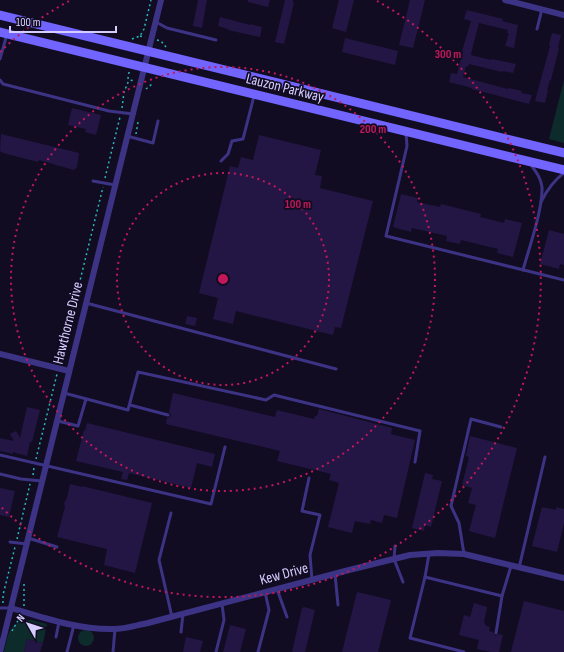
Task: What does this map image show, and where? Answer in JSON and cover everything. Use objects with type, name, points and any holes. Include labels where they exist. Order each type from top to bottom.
[{"type":"main road","name":"Lauzon Parkway","points":[[0,15],[564,153]]},
{"type":"main road","name":"Lauzon Parkway","points":[[4,33],[529,162],[564,172]]},
{"type":"street","name":"Hawthorne Drive","points":[[0,652],[161,0]]},
{"type":"street","points":[[505,0],[564,15]]},
{"type":"street","points":[[0,354],[69,371]]},
{"type":"street","name":"Kew Drive","points":[[11,608],[59,622],[88,627],[115,629],[172,617],[394,559],[429,554],[464,554],[564,578]]},
{"type":"lane","points":[[537,29],[542,9]]},
{"type":"lane","points":[[156,22],[168,28],[216,40]]},
{"type":"lane","points":[[0,59],[4,33]]},
{"type":"lane","points":[[0,80],[3,84],[109,111],[132,114]]},
{"type":"lane","points":[[222,161],[228,154],[232,141],[244,139],[254,94]]},
{"type":"lane","points":[[127,136],[153,143],[158,121]]},
{"type":"lane","points":[[406,132],[407,146],[386,236],[564,280]]},
{"type":"lane","points":[[529,162],[539,176],[542,187],[541,204]]},
{"type":"lane","points":[[522,270],[541,204],[549,188],[564,172]]},
{"type":"lane","points":[[93,181],[115,185]]},
{"type":"lane","points":[[86,303],[336,369]]},
{"type":"lane","points":[[64,393],[128,410],[138,372],[266,400],[274,395],[420,431],[416,462]]},
{"type":"lane","points":[[57,421],[78,426],[86,399]]},
{"type":"lane","points":[[130,405],[168,414]]},
{"type":"lane","points":[[464,554],[460,523],[451,506],[471,419],[501,427]]},
{"type":"lane","points":[[0,455],[211,504],[225,447]]},
{"type":"lane","points":[[519,568],[545,457]]},
{"type":"lane","points":[[0,474],[42,481]]},
{"type":"lane","points":[[309,478],[302,511],[320,516],[310,555],[312,580]]},
{"type":"lane","points":[[171,513],[159,560],[172,617]]},
{"type":"lane","points":[[10,542],[16,543],[28,541],[57,547]]},
{"type":"lane","points":[[395,546],[394,559],[403,582]]},
{"type":"lane","points":[[429,554],[426,576],[410,638],[464,652]]},
{"type":"lane","points":[[496,633],[502,596],[511,566]]},
{"type":"lane","points":[[335,574],[338,605]]},
{"type":"lane","points":[[426,576],[502,596]]},
{"type":"lane","points":[[277,589],[287,617]]},
{"type":"lane","points":[[258,652],[269,610],[265,592]]},
{"type":"lane","points":[[216,652],[224,620],[222,604]]},
{"type":"lane","points":[[1,608],[11,608]]},
{"type":"lane","points":[[181,632],[183,614]]},
{"type":"lane","points":[[56,637],[59,622]]},
{"type":"lane","points":[[67,652],[74,624]]},
{"type":"lane","points":[[113,652],[115,629]]},
{"type":"path","points":[[138,37],[144,29],[151,0]]},
{"type":"path","points":[[61,360],[128,79]]},
{"type":"path","points":[[1,608],[56,379]]},
{"type":"green space","points":[[564,80],[564,143],[549,139]]},
{"type":"green space","points":[[31,620],[47,624],[43,643],[27,639],[24,652],[4,652],[11,629],[18,623]]},
{"type":"green space","points":[[86,630],[92,632],[94,638],[92,644],[86,646],[80,644],[78,638],[80,632]]},
{"type":"building","points":[[198,0],[207,0],[202,28],[193,26]]},
{"type":"building","points":[[248,0],[270,0],[268,7],[248,2]]},
{"type":"building","points":[[285,0],[293,0],[294,3],[284,44],[275,42]]},
{"type":"building","points":[[339,0],[354,0],[346,32],[332,28]]},
{"type":"building","points":[[410,0],[425,0],[413,48],[399,45]]},
{"type":"building","points":[[467,10],[503,19],[502,21],[518,25],[514,48],[505,46],[509,33],[507,33],[508,30],[479,23],[471,54],[491,60],[516,64],[513,73],[502,72],[469,64],[468,67],[466,66],[463,77],[508,89],[522,91],[521,93],[532,95],[529,104],[449,82],[451,73],[457,74],[471,21],[464,19]]},
{"type":"building","points":[[220,17],[262,27],[260,37],[228,30],[218,26]]},
{"type":"building","points":[[552,33],[561,35],[545,103],[535,101],[550,46]]},
{"type":"building","points":[[345,38],[398,51],[395,65],[342,52]]},
{"type":"building","points":[[72,108],[101,115],[96,135],[85,132],[86,129],[68,125]]},
{"type":"building","points":[[1,134],[79,153],[77,167],[74,170],[39,160],[38,162],[3,153],[0,151]]},
{"type":"building","points":[[259,135],[321,150],[315,175],[322,176],[320,188],[373,201],[341,328],[335,327],[333,335],[236,311],[233,324],[213,319],[218,298],[199,293],[230,166],[238,168],[241,157],[253,160]]},
{"type":"building","points":[[401,194],[418,198],[417,202],[440,207],[441,204],[481,214],[480,217],[504,223],[505,219],[522,223],[513,257],[497,253],[498,249],[461,240],[460,244],[446,241],[447,236],[412,228],[411,232],[393,227]]},
{"type":"building","points":[[549,230],[564,234],[564,265],[560,264],[559,269],[540,264]]},
{"type":"building","points":[[187,316],[197,318],[195,326],[185,324]]},
{"type":"building","points":[[173,393],[275,417],[277,410],[314,419],[315,416],[317,416],[319,409],[392,428],[391,434],[415,440],[397,518],[384,515],[382,523],[371,520],[370,524],[355,521],[352,533],[328,527],[339,483],[329,480],[331,474],[277,461],[280,451],[166,424],[167,418],[171,415],[169,412]]},
{"type":"building","points":[[27,407],[40,410],[27,456],[13,452],[13,454],[0,451],[0,438],[14,441],[10,434],[16,431],[20,438]]},
{"type":"building","points":[[87,423],[215,454],[212,467],[197,463],[191,488],[129,473],[127,480],[121,479],[123,472],[76,461]]},
{"type":"building","points":[[470,436],[517,448],[495,538],[469,531],[476,505],[468,503],[472,488],[462,485],[469,457],[466,456]]},
{"type":"building","points":[[425,473],[433,475],[432,479],[442,481],[431,527],[425,525],[424,531],[412,528]]},
{"type":"building","points":[[70,484],[152,503],[135,573],[104,565],[107,549],[57,537],[65,507],[64,503],[67,498]]},
{"type":"building","points":[[0,488],[15,491],[9,517],[0,515]]},
{"type":"building","points":[[542,507],[556,510],[556,507],[564,509],[564,523],[557,552],[532,546]]},
{"type":"building","points":[[357,592],[391,600],[378,652],[342,652]]},
{"type":"building","points":[[524,601],[564,611],[564,652],[511,652]]},
{"type":"building","points":[[474,603],[487,607],[484,622],[486,626],[490,627],[489,631],[493,632],[495,636],[499,634],[503,635],[499,652],[477,649],[479,640],[459,635],[464,615],[470,617]]},
{"type":"building","points":[[304,607],[315,610],[305,652],[292,652],[302,608]]},
{"type":"building","points":[[230,625],[246,629],[240,652],[223,652]]},
{"type":"building","points":[[186,637],[203,641],[200,652],[183,652]]},
{"type":"building","points":[[27,639],[43,643],[40,652],[24,652]]}]
